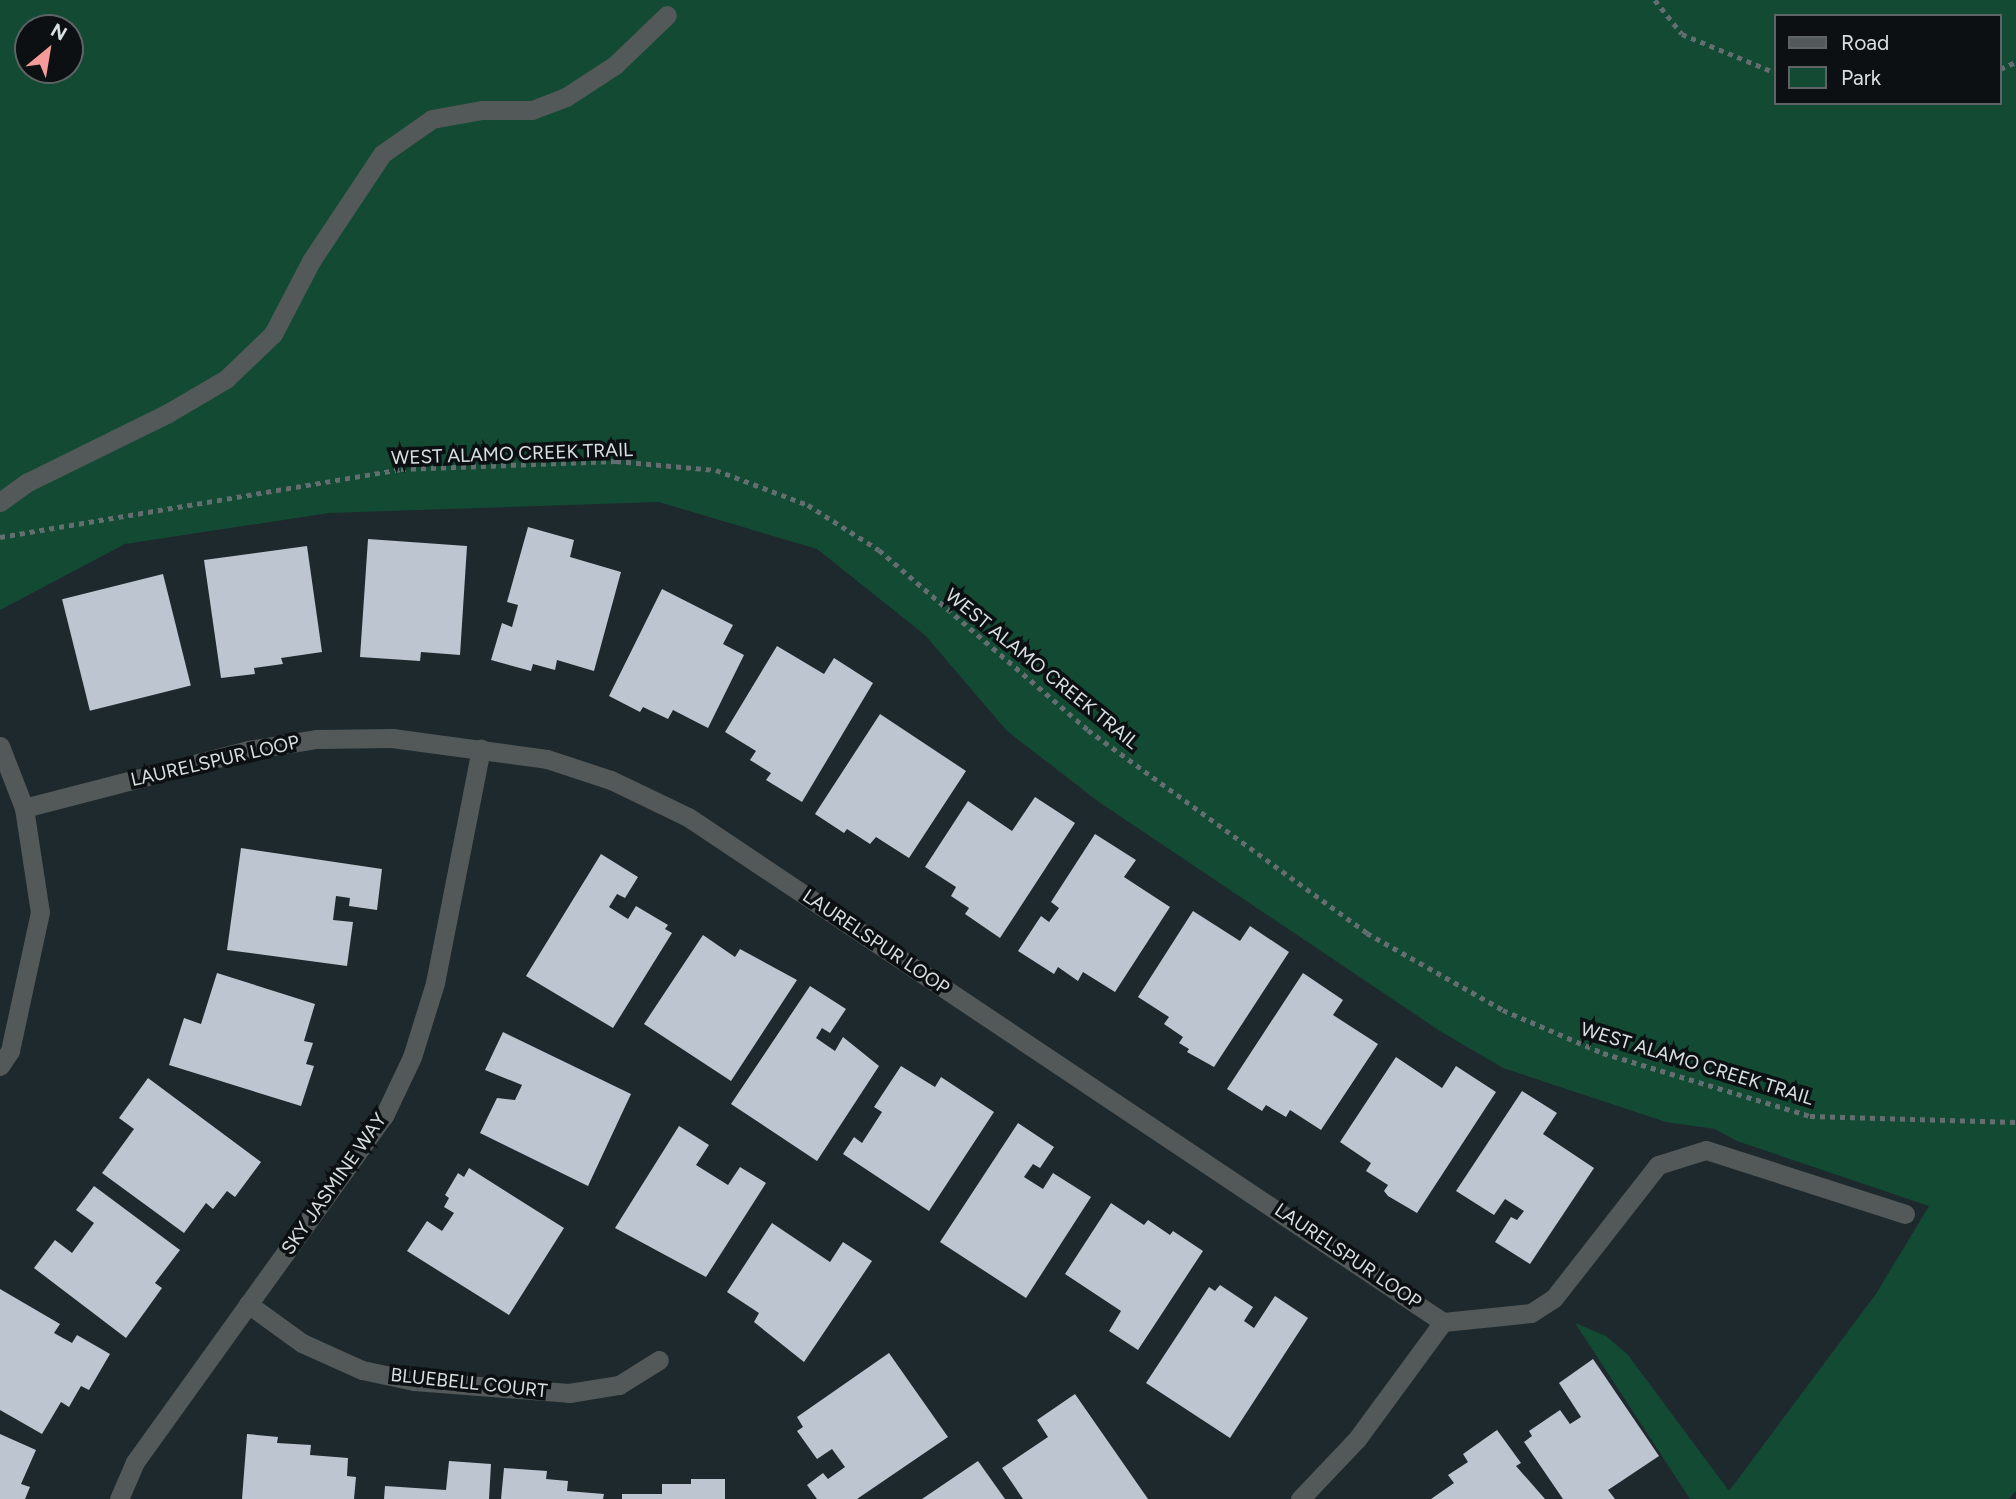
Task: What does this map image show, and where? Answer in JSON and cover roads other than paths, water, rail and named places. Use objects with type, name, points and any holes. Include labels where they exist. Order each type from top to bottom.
[{"type":"street","points":[[0,502],[28,482],[168,413],[226,379],[273,334],[312,261],[382,154],[432,119],[482,110],[532,110],[566,97],[615,65],[667,15]]},
{"type":"street","name":"LAURELSPUR LOOP","points":[[24,808],[248,750],[317,739],[392,738],[481,748],[547,760],[611,780],[688,817],[1443,1322]]},
{"type":"street","points":[[0,746],[24,808],[40,912],[10,1051],[0,1066]]},
{"type":"street","name":"SKY JASMINE WAY","points":[[119,1499],[135,1462],[384,1116],[412,1057],[435,983],[481,748]]},
{"type":"street","points":[[1300,1499],[1357,1439],[1443,1322],[1531,1312],[1554,1297],[1658,1165],[1706,1150],[1905,1214]]},
{"type":"street","name":"BLUEBELL COURT","points":[[248,1304],[302,1343],[362,1370],[414,1381],[569,1393],[619,1385],[659,1360]]}]
